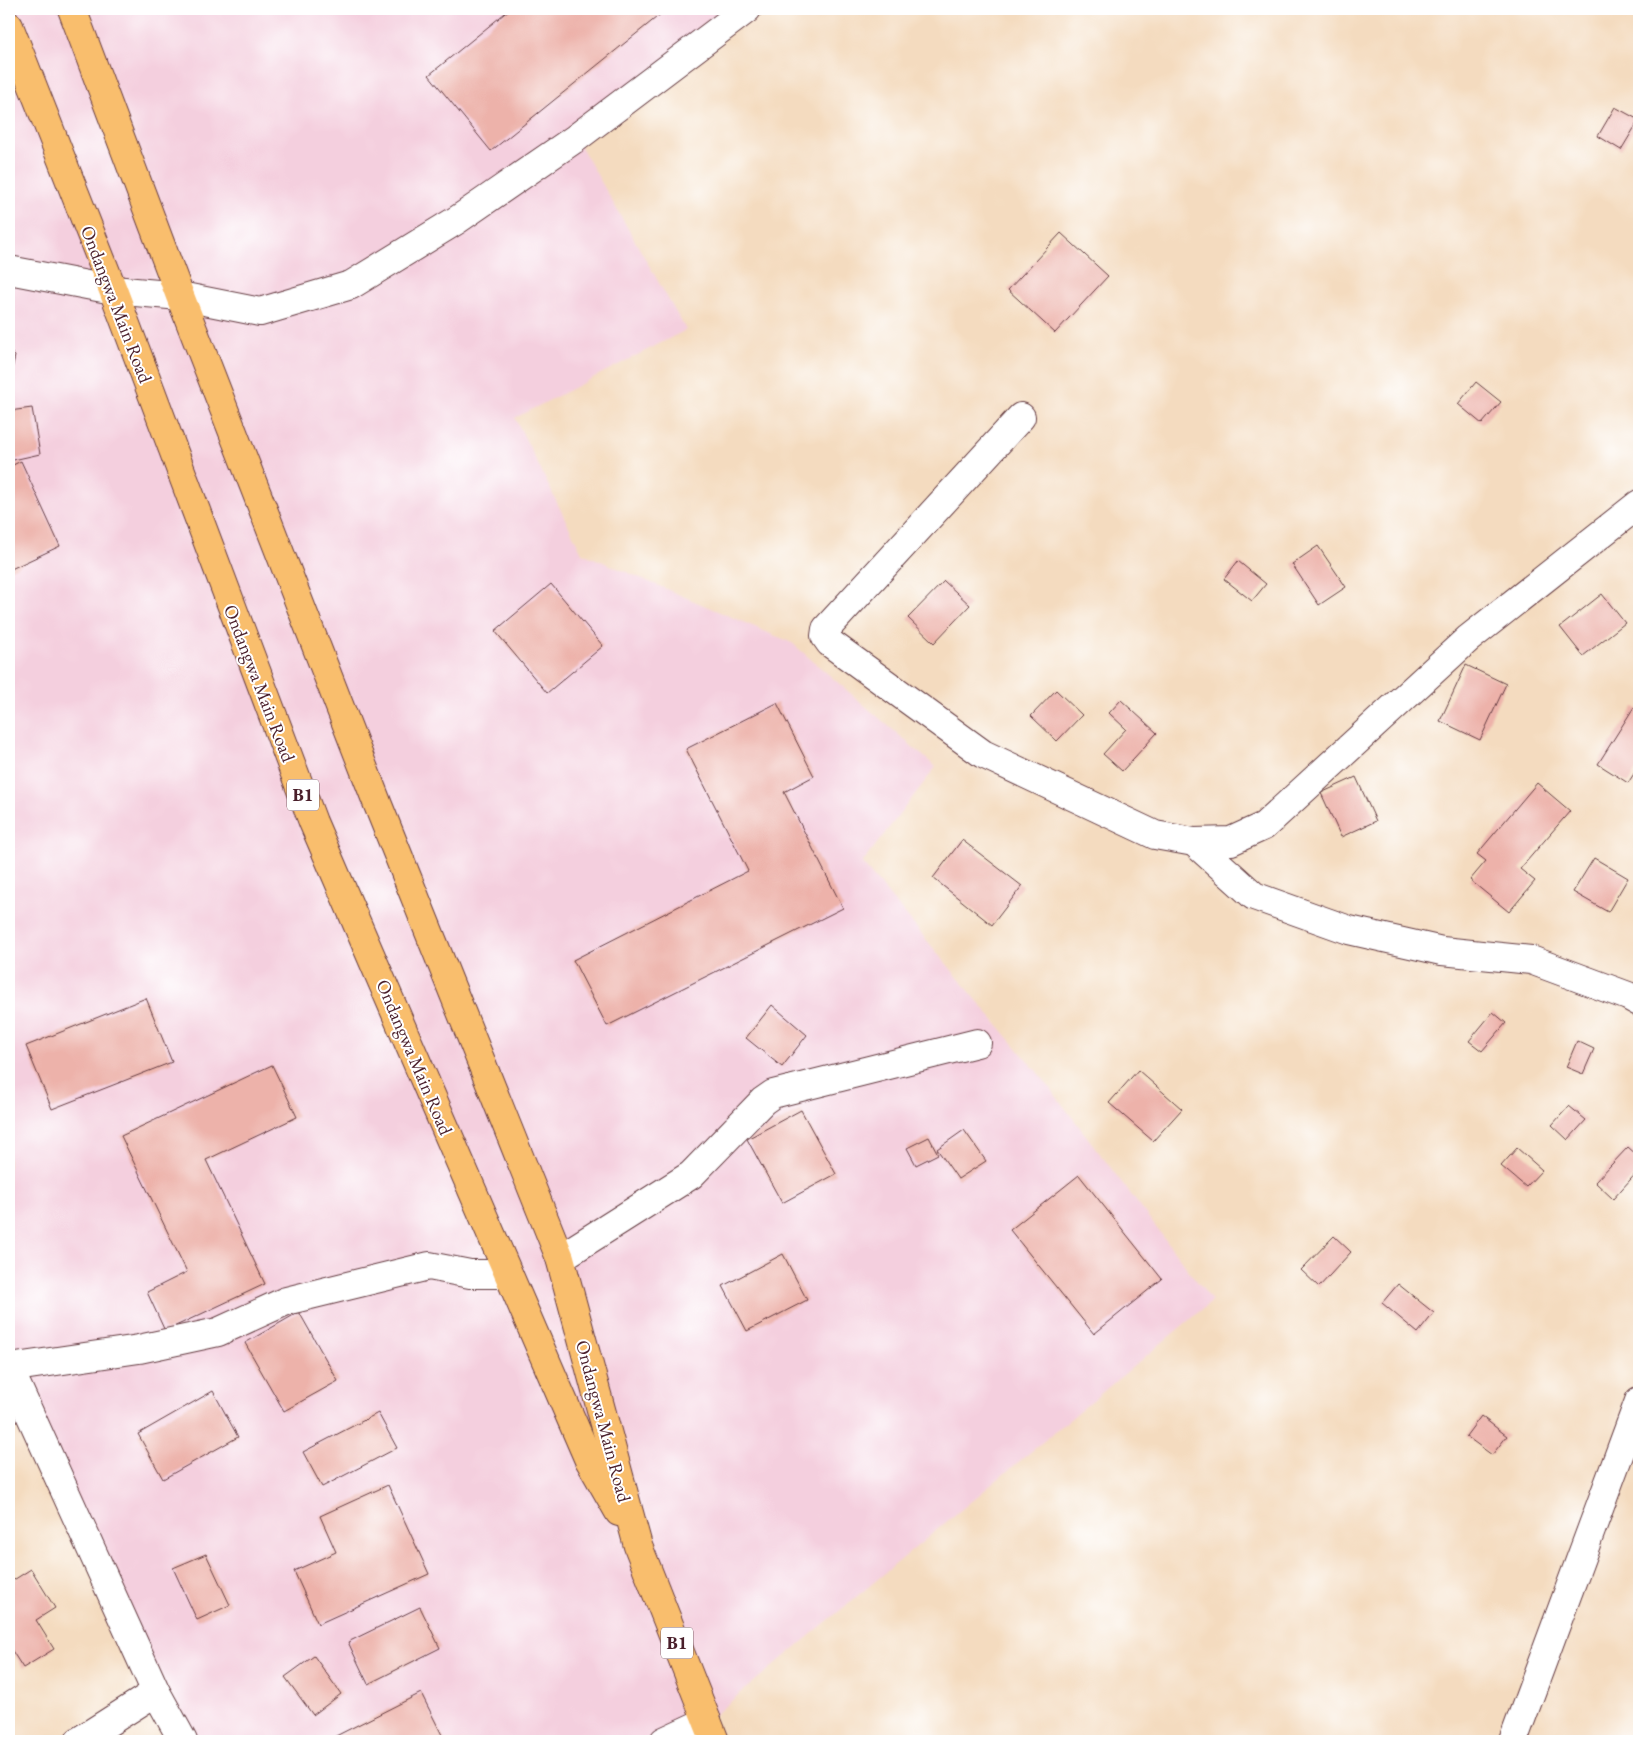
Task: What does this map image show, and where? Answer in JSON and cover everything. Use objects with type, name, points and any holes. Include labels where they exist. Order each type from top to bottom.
[{"type":"main road","name":"Ondangwa Main Road","points":[[72,9],[180,296],[378,805],[560,1258],[638,1546],[711,1731]]},
{"type":"main road","name":"Ondangwa Main Road","points":[[9,26],[113,290],[313,822],[588,1458],[638,1546]]},
{"type":"street","points":[[9,270],[113,290],[180,296],[260,312],[351,285],[457,220],[576,138],[747,9]]},
{"type":"street","points":[[1021,417],[826,629],[825,636],[830,643],[983,754],[1155,835],[1194,842],[1231,842],[1264,826],[1468,639],[1639,504]]},
{"type":"street","points":[[1194,842],[1254,896],[1340,927],[1442,951],[1531,960],[1628,996],[1639,1002]]},
{"type":"street","points":[[560,1258],[691,1175],[763,1101],[773,1094],[977,1043]]},
{"type":"street","points":[[183,1741],[156,1692],[11,1381],[139,1349],[218,1332],[286,1301],[429,1266],[470,1274],[508,1274]]},
{"type":"street","points":[[1513,1741],[1639,1402]]},
{"type":"street","points":[[80,1741],[156,1692]]},
{"type":"street","points":[[664,1741],[711,1731]]},
{"type":"shaded area","points":[[9,9],[747,9],[576,138],[686,330],[515,418],[582,553],[792,643],[936,767],[862,863],[1043,1079],[1212,1301],[707,1721],[664,1741],[183,1741],[9,1368]]},
{"type":"building","points":[[510,9],[667,9],[491,151],[429,75]]},
{"type":"building","points":[[1615,107],[1639,120],[1621,150],[1598,136]]},
{"type":"building","points":[[1061,233],[1108,276],[1055,333],[1008,290]]},
{"type":"building","points":[[9,350],[15,356],[9,383]]},
{"type":"building","points":[[1476,382],[1501,402],[1482,424],[1458,404]]},
{"type":"building","points":[[32,408],[40,454],[9,461],[9,411]]},
{"type":"building","points":[[21,461],[60,546],[9,570],[9,467]]},
{"type":"building","points":[[1318,546],[1346,587],[1319,605],[1292,564]]},
{"type":"building","points":[[1238,561],[1266,584],[1252,601],[1224,579]]},
{"type":"building","points":[[944,581],[970,605],[934,643],[908,618]]},
{"type":"building","points":[[551,584],[603,646],[547,693],[495,631]]},
{"type":"building","points":[[1602,594],[1625,623],[1583,656],[1560,627]]},
{"type":"building","points":[[1466,665],[1506,684],[1480,740],[1440,721]]},
{"type":"building","points":[[1056,690],[1082,715],[1057,741],[1031,716]]},
{"type":"building","points":[[1121,700],[1157,733],[1122,771],[1103,754],[1126,729],[1109,713]]},
{"type":"building","points":[[777,703],[814,776],[784,792],[843,908],[607,1026],[573,960],[748,871],[686,749]]},
{"type":"building","points":[[1634,707],[1639,710],[1639,766],[1628,783],[1598,764]]},
{"type":"building","points":[[1356,777],[1376,821],[1341,837],[1321,793]]},
{"type":"building","points":[[1537,783],[1570,811],[1520,869],[1535,881],[1509,912],[1470,880],[1486,861],[1477,854]]},
{"type":"building","points":[[962,840],[1022,886],[992,925],[933,878]]},
{"type":"building","points":[[1594,858],[1628,878],[1608,912],[1573,892]]},
{"type":"building","points":[[146,998],[172,1062],[52,1109],[26,1046]]},
{"type":"building","points":[[772,1005],[807,1035],[782,1067],[746,1038]]},
{"type":"building","points":[[1493,1012],[1506,1023],[1482,1051],[1469,1041]]},
{"type":"building","points":[[1577,1041],[1594,1049],[1583,1074],[1566,1067]]},
{"type":"building","points":[[272,1065],[297,1117],[206,1160],[265,1284],[165,1331],[147,1292],[187,1272],[121,1136]]},
{"type":"building","points":[[1138,1070],[1182,1109],[1153,1141],[1109,1103]]},
{"type":"building","points":[[1569,1106],[1586,1120],[1568,1140],[1552,1125]]},
{"type":"building","points":[[801,1110],[836,1174],[782,1203],[747,1139]]},
{"type":"building","points":[[964,1130],[986,1161],[958,1179],[937,1149]]},
{"type":"building","points":[[929,1137],[938,1154],[916,1165],[907,1148]]},
{"type":"building","points":[[1628,1147],[1639,1157],[1639,1170],[1613,1199],[1595,1182]]},
{"type":"building","points":[[1517,1148],[1542,1170],[1526,1187],[1501,1166]]},
{"type":"building","points":[[1079,1175],[1162,1279],[1094,1334],[1010,1230]]},
{"type":"building","points":[[1334,1236],[1351,1252],[1319,1287],[1301,1270]]},
{"type":"building","points":[[783,1254],[807,1300],[747,1331],[723,1286]]},
{"type":"building","points":[[1398,1284],[1434,1313],[1418,1333],[1382,1303]]},
{"type":"building","points":[[299,1312],[338,1381],[284,1411],[245,1343]]},
{"type":"building","points":[[213,1391],[238,1437],[163,1479],[138,1434]]},
{"type":"building","points":[[378,1413],[397,1448],[322,1487],[303,1452]]},
{"type":"building","points":[[1481,1416],[1507,1436],[1492,1455],[1466,1436]]},
{"type":"building","points":[[388,1485],[429,1574],[318,1624],[294,1571],[336,1552],[320,1516]]},
{"type":"building","points":[[206,1554],[230,1605],[197,1620],[173,1568]]},
{"type":"building","points":[[31,1569],[55,1608],[36,1620],[54,1649],[23,1668],[9,1646],[9,1583]]},
{"type":"building","points":[[420,1607],[440,1648],[368,1684],[348,1642]]},
{"type":"building","points":[[314,1656],[341,1694],[313,1715],[285,1677]]},
{"type":"building","points":[[421,1693],[445,1741],[331,1741],[330,1739]]}]
